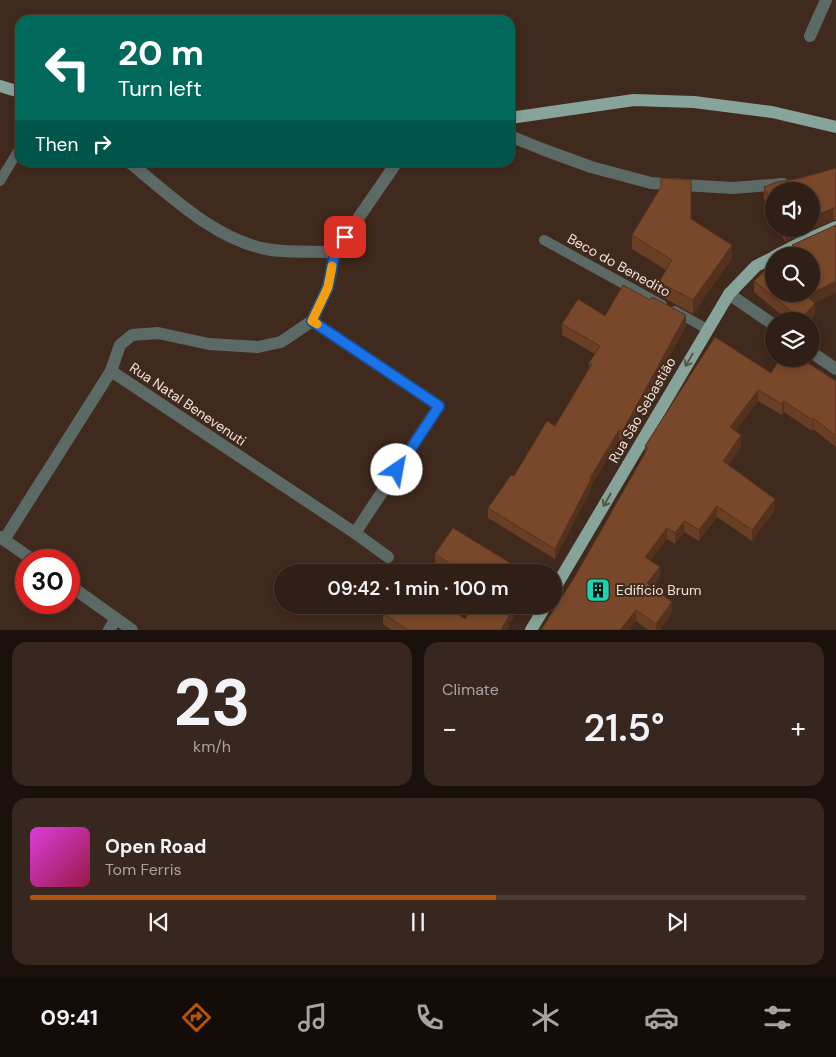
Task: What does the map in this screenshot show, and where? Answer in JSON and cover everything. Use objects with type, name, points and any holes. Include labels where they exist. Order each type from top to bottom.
[{"type":"main road","points":[[0,86],[15,90]]},
{"type":"main road","points":[[515,117],[634,100],[694,102],[772,112],[836,127]]},
{"type":"main road","name":"Rua São Sebastião","points":[[792,247],[836,226]]},
{"type":"main road","name":"Rua São Sebastião","points":[[562,576],[729,294],[756,266],[765,261]]},
{"type":"main road","points":[[531,630],[541,614]]},
{"type":"street","points":[[810,36],[826,0]]},
{"type":"street","points":[[515,138],[591,167],[651,183],[733,188],[765,185]]},
{"type":"street","points":[[135,167],[204,221],[232,239],[267,249],[335,252]]},
{"type":"street","points":[[111,371],[120,345],[132,336],[158,333],[209,344],[258,347],[281,342],[312,321],[328,287],[335,252],[394,167]]},
{"type":"street","points":[[729,294],[765,319]]},
{"type":"street","points":[[312,321],[439,406],[355,533]]},
{"type":"street","points":[[820,358],[836,369]]},
{"type":"street","name":"Rua Natal Benevenuti","points":[[2,538],[111,371],[355,533],[388,557]]},
{"type":"street","points":[[2,538],[18,549]]},
{"type":"street","points":[[80,593],[132,630]]},
{"type":"street","points":[[109,630],[116,618]]},
{"type":"lane","points":[[0,182],[15,156]]},
{"type":"lane","name":"Beco do Benedito","points":[[544,240],[707,329]]},
{"type":"building","points":[[836,168],[836,208],[820,214],[820,182],[777,182],[802,178]]},
{"type":"building","points":[[661,178],[691,180],[691,219],[732,245],[693,300],[659,282],[672,260],[632,235],[661,187]]},
{"type":"building","points":[[836,225],[836,281],[820,289],[820,247],[793,247],[792,245],[810,237],[820,237],[820,232]]},
{"type":"building","points":[[765,271],[765,290],[754,281]]},
{"type":"building","points":[[623,285],[650,300],[652,297],[686,315],[622,432],[619,430],[590,478],[555,549],[488,508],[511,475],[514,476],[547,421],[555,426],[592,364],[589,363],[600,346],[562,324],[578,299],[605,316]]},
{"type":"building","points":[[780,302],[815,303],[807,312],[792,312]]},
{"type":"building","points":[[715,337],[771,373],[775,367],[814,367],[836,381],[836,436],[813,418],[812,420],[784,401],[782,404],[758,390],[730,427],[741,435],[723,461],[775,499],[752,530],[717,506],[699,530],[684,521],[675,533],[667,528],[645,557],[660,567],[647,583],[672,602],[656,624],[636,610],[620,630],[541,630],[551,614],[562,614],[562,597],[648,448],[645,446]]},
{"type":"building","points":[[453,528],[512,564],[451,564],[435,554]]},
{"type":"building","points":[[384,614],[458,614],[465,619],[468,614],[509,614],[501,630],[408,630]]},
{"type":"slow traffic","points":[[317,324],[312,321],[328,287],[332,266]]},
{"type":"place","name":"Edificio Brum","points":[[598,590]]},
{"type":"route","points":[[345,237],[335,252],[328,287],[312,321],[439,406],[397,470]]}]
